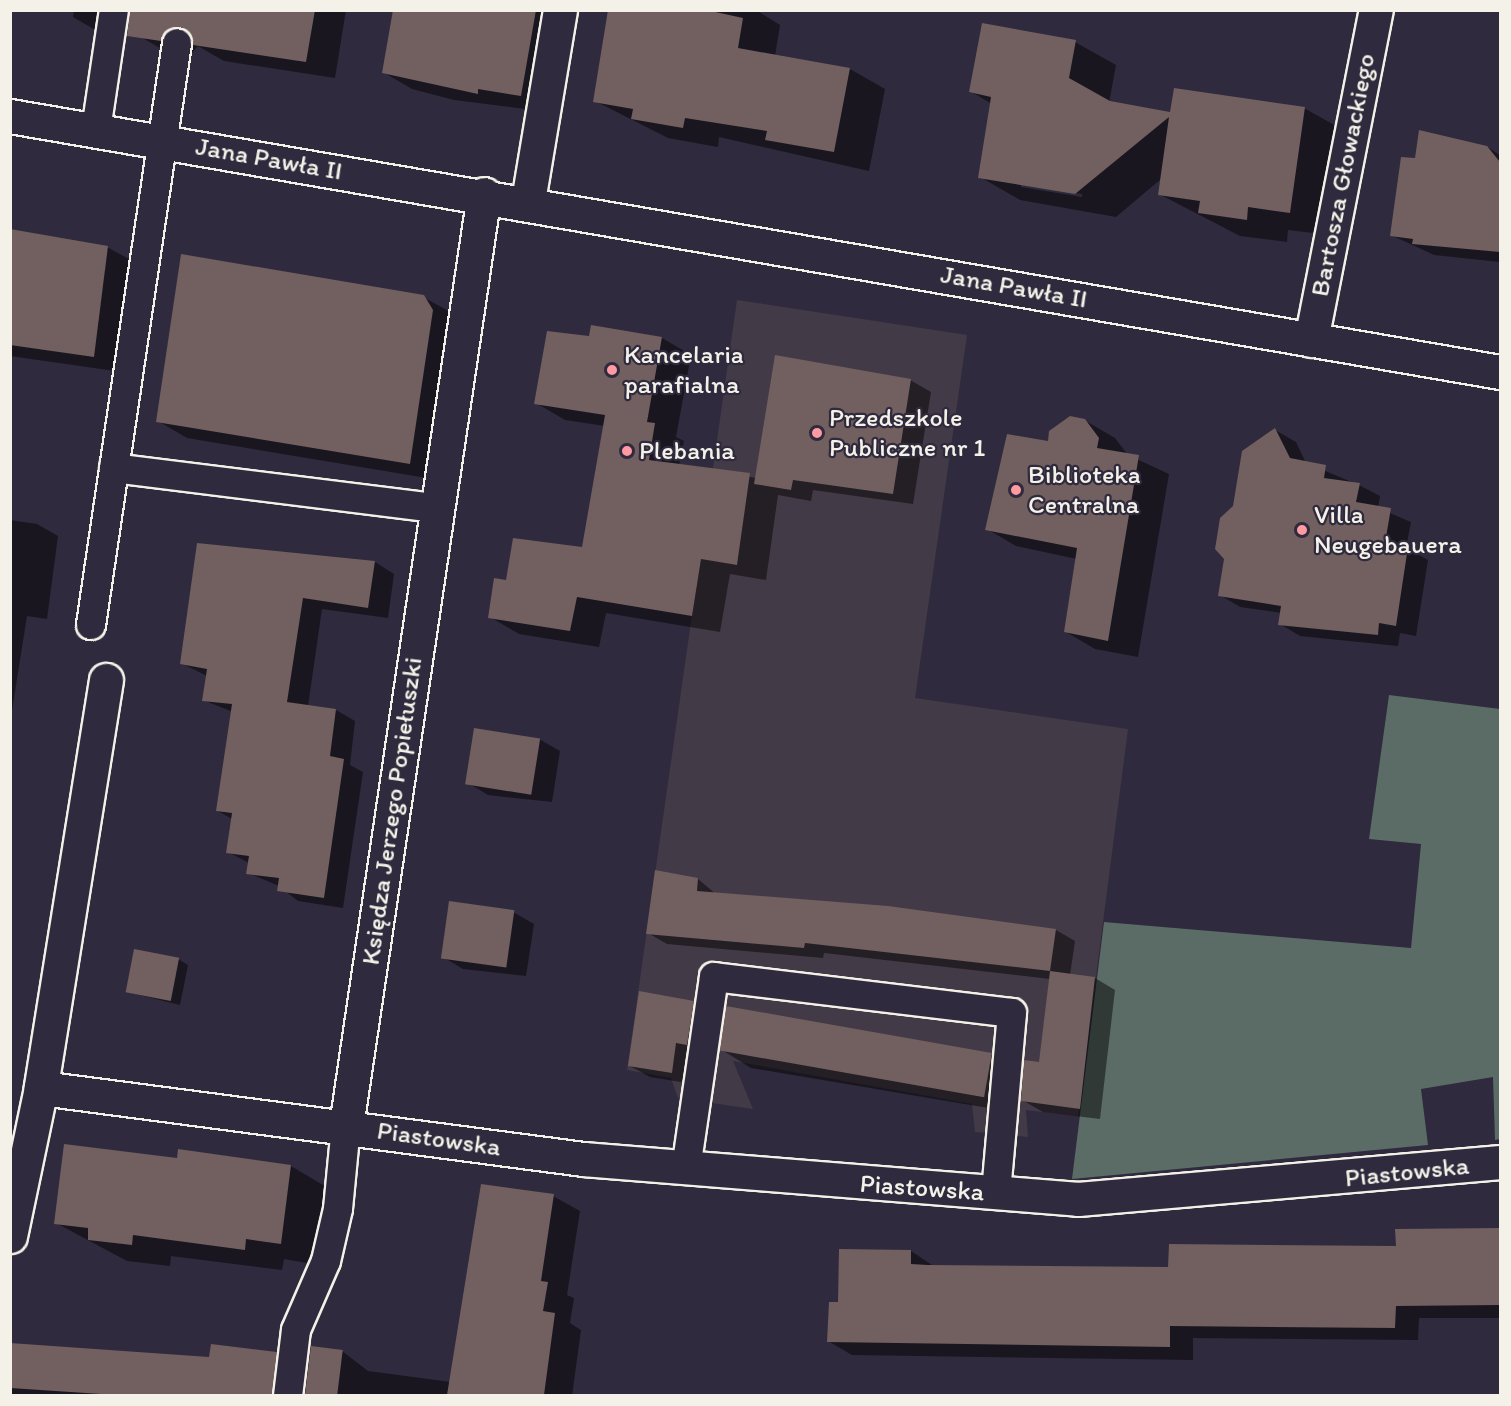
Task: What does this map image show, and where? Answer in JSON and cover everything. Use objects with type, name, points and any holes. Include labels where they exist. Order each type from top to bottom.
[{"type":"street","points":[[528,201],[560,10]]},
{"type":"street","name":"Bartosza Głowackiego","points":[[1311,340],[1376,10]]},
{"type":"street","name":"Jana Pawła II","points":[[10,116],[528,201],[1500,372]]},
{"type":"street","name":"Księdza Jerzego Popiełuszki","points":[[346,1126],[484,194]]},
{"type":"street","points":[[10,1236],[42,1088],[105,680]]},
{"type":"street","points":[[42,1088],[346,1126]]},
{"type":"street","name":"Piastowska","points":[[346,1126],[686,1169],[1078,1199],[1500,1162]]},
{"type":"lane","points":[[96,130],[114,10]]},
{"type":"lane","points":[[91,625],[177,43]]},
{"type":"lane","points":[[114,468],[436,508]]},
{"type":"lane","points":[[686,1169],[714,977],[1012,1013],[996,1193]]},
{"type":"lane","points":[[288,1395],[296,1330],[326,1261],[338,1209],[346,1126]]},
{"type":"shaded area","points":[[737,300],[967,335],[915,698],[1128,729],[1078,1116],[1026,1110],[1028,1137],[975,1132],[972,1104],[733,1061],[753,1109],[678,1098],[671,1078],[627,1070]]},
{"type":"green space","points":[[1389,695],[1500,709],[1500,1139],[1495,1140],[1493,1077],[1421,1089],[1428,1145],[1072,1179],[1104,922],[1411,948],[1421,844],[1369,839]]},
{"type":"building","points":[[130,10],[315,10],[306,62],[193,45],[192,36],[180,27],[170,28],[161,41],[127,36]]},
{"type":"building","points":[[393,10],[536,10],[521,96],[478,89],[478,94],[382,73]]},
{"type":"building","points":[[608,10],[706,10],[743,18],[738,48],[850,68],[834,152],[765,140],[767,131],[685,118],[683,128],[631,119],[633,109],[593,102]]},
{"type":"building","points":[[982,23],[1076,40],[1069,78],[1110,101],[1170,112],[1174,88],[1305,107],[1290,213],[1248,207],[1247,220],[1198,213],[1200,201],[1158,195],[1169,117],[1075,194],[978,178],[991,97],[969,92]]},
{"type":"building","points":[[1419,130],[1487,146],[1500,162],[1500,252],[1412,244],[1413,239],[1390,236],[1401,157],[1415,158]]},
{"type":"building","points":[[10,229],[108,246],[94,357],[10,345]]},
{"type":"building","points":[[181,254],[424,295],[433,310],[410,464],[156,422]]},
{"type":"building","points":[[591,325],[662,337],[647,422],[655,423],[649,460],[750,473],[737,565],[701,559],[692,616],[577,597],[570,631],[488,618],[494,578],[506,580],[513,538],[582,547],[605,415],[534,404],[547,331],[589,336]]},
{"type":"building","points":[[775,355],[911,379],[893,494],[793,480],[791,490],[754,484]]},
{"type":"building","points":[[1070,416],[1085,419],[1099,438],[1097,448],[1139,455],[1108,641],[1064,632],[1077,548],[985,530],[1007,434],[1048,441],[1049,431]]},
{"type":"building","name":"Villa Neugebauera","points":[[1275,428],[1290,458],[1326,465],[1324,478],[1360,483],[1356,502],[1391,508],[1385,543],[1408,547],[1396,626],[1379,623],[1378,635],[1278,625],[1281,606],[1218,596],[1224,559],[1215,549],[1220,518],[1233,506],[1242,451]]},
{"type":"building","points":[[197,543],[375,561],[368,608],[303,598],[287,702],[336,709],[330,756],[344,759],[324,898],[277,891],[279,878],[246,874],[249,856],[226,853],[232,813],[216,811],[232,704],[202,701],[207,669],[180,664]]},
{"type":"building","points":[[474,728],[540,738],[531,795],[465,784]]},
{"type":"building","points":[[655,870],[698,878],[697,891],[888,906],[1056,929],[1050,971],[805,943],[804,948],[646,934]]},
{"type":"building","points":[[449,901],[514,910],[506,968],[441,958]]},
{"type":"building","points":[[134,949],[179,958],[171,1001],[126,992]]},
{"type":"building","points":[[1050,971],[1095,977],[1080,1109],[1021,1101],[1024,1060],[1039,1062]]},
{"type":"building","points":[[639,991],[694,1001],[687,1045],[676,1043],[672,1073],[628,1066]]},
{"type":"building","points":[[726,1006],[992,1053],[984,1097],[718,1050]]},
{"type":"building","points":[[64,1144],[177,1158],[178,1149],[291,1165],[281,1244],[246,1239],[245,1250],[133,1235],[132,1245],[88,1240],[88,1228],[54,1224]]},
{"type":"building","points":[[481,1184],[554,1194],[541,1281],[548,1282],[543,1311],[555,1313],[544,1395],[447,1395]]},
{"type":"building","points":[[1500,1228],[1500,1305],[1396,1306],[1395,1328],[1170,1326],[1170,1347],[827,1342],[829,1302],[838,1302],[839,1249],[911,1250],[911,1264],[928,1265],[1168,1267],[1169,1244],[1396,1246],[1395,1229]]},
{"type":"building","points":[[10,1343],[209,1357],[211,1344],[277,1352],[272,1395],[116,1395],[10,1388]]},
{"type":"building","points":[[311,1346],[343,1350],[337,1396],[305,1395]]},
{"type":"place","name":"Kancelaria parafialna","points":[[612,370]]},
{"type":"place","name":"Przedszkole Publiczne nr 1","points":[[817,433]]},
{"type":"place","name":"Plebania","points":[[627,451]]},
{"type":"place","name":"Biblioteka Centralna","points":[[1016,490]]},
{"type":"place","name":"Villa Neugebauera","points":[[1302,530]]}]
